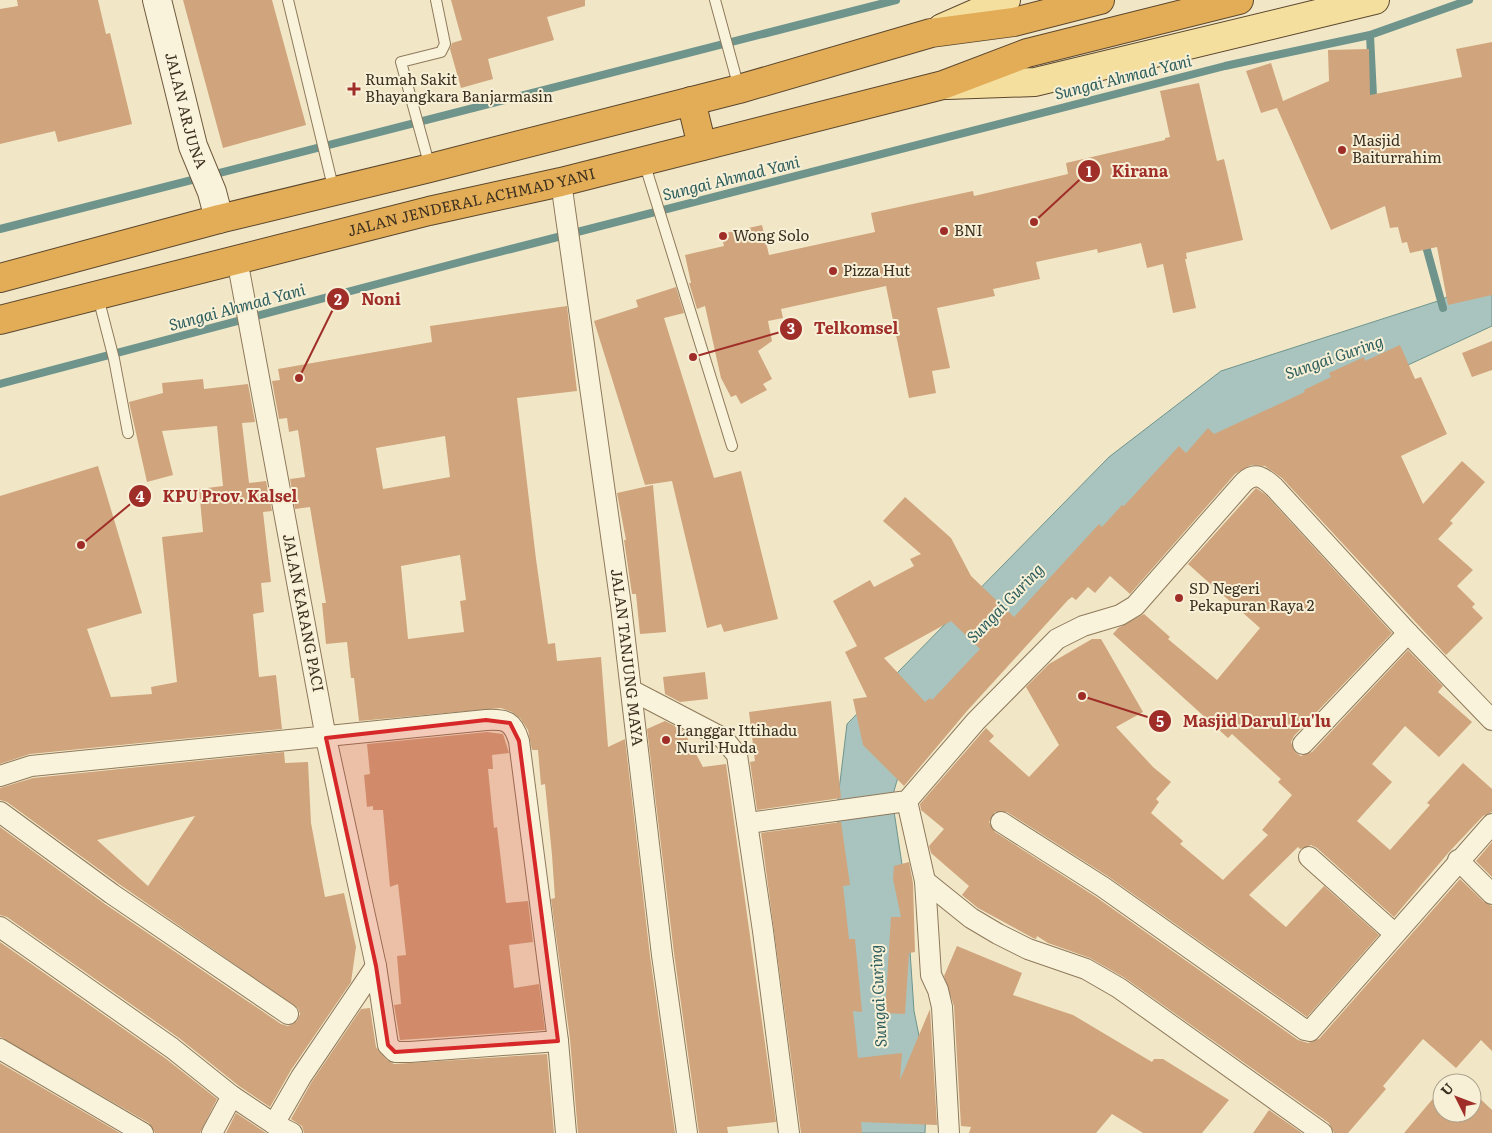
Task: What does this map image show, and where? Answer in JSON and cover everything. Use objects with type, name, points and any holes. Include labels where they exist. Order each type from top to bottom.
[{"type":"highway","points":[[0,278],[219,219],[425,170],[739,89],[1010,11],[1100,0]]},
{"type":"highway","name":"JALAN JENDERAL ACHMAD YANI","points":[[0,320],[429,211],[563,194],[644,161],[943,86],[1027,53],[1239,0]]},
{"type":"highway","points":[[691,101],[702,146]]},
{"type":"highway","points":[[425,170],[429,211]]},
{"type":"main road","name":"JALAN JENDERAL ACHMAD YANI","points":[[943,86],[1035,82],[1376,0]]},
{"type":"street","name":"JALAN ARJUNA","points":[[157,0],[193,146],[212,192],[219,219]]},
{"type":"street","name":"JALAN TANJUNG MAYA","points":[[563,194],[631,690],[662,955],[686,1133]]},
{"type":"street","name":"JALAN KARANG PACI","points":[[237,259],[326,738],[376,966],[388,1044],[395,1052],[558,1040]]},
{"type":"street","points":[[748,823],[899,802],[976,720],[1057,639],[1083,626],[1120,615],[1135,606],[1250,477],[1256,476],[1264,478],[1274,487],[1408,634],[1492,720]]},
{"type":"street","points":[[1303,744],[1408,634]]},
{"type":"street","points":[[631,690],[716,734],[730,746],[740,765],[789,1133]]},
{"type":"street","points":[[0,776],[30,766],[326,738],[495,719],[510,723],[516,728],[519,741],[558,1040],[566,1133]]},
{"type":"street","points":[[899,802],[925,881],[931,975],[938,990],[942,1007],[949,1133]]},
{"type":"street","points":[[0,812],[112,894],[288,1014]]},
{"type":"street","points":[[1001,822],[1103,887],[1305,1030],[1315,1028],[1458,860],[1492,824]]},
{"type":"street","points":[[1308,857],[1394,934]]},
{"type":"street","points":[[1458,860],[1492,894]]},
{"type":"street","points":[[925,881],[972,918],[998,934],[1028,948],[1086,969],[1119,988],[1322,1133]]},
{"type":"street","points":[[0,927],[172,1048],[232,1096],[274,1124],[292,1133]]},
{"type":"street","points":[[274,1124],[301,1077],[376,966]]},
{"type":"street","points":[[0,1049],[143,1133]]},
{"type":"street","points":[[212,1133],[232,1096]]},
{"type":"lane","points":[[288,0],[334,192]]},
{"type":"lane","points":[[425,170],[401,62],[441,52],[446,44],[436,0]]},
{"type":"lane","points":[[715,0],[739,89]]},
{"type":"lane","points":[[644,161],[732,446]]},
{"type":"lane","points":[[98,294],[114,359],[128,433]]},
{"type":"highlighted area","points":[[486,720],[510,723],[519,741],[558,1041],[395,1052],[388,1045],[376,966],[326,738]]},
{"type":"water","name":"Sungai Guring","points":[[1492,273],[1492,326],[1324,404],[1038,615],[906,749],[892,798],[906,891],[914,1011],[927,1075],[925,1133],[837,1133],[838,799],[847,724],[1109,457],[1221,371],[1441,300]]},
{"type":"building","points":[[17,0],[98,0],[106,34],[110,33],[132,124],[58,142],[55,131],[0,144],[0,9],[18,6]]},
{"type":"building","points":[[183,0],[272,0],[306,125],[223,148]]},
{"type":"building","points":[[451,0],[585,0],[585,6],[547,17],[554,40],[488,59],[493,79],[461,88],[450,49],[452,43],[462,40]]},
{"type":"building","points":[[1492,42],[1492,295],[1448,305],[1437,247],[1410,253],[1407,242],[1402,243],[1398,227],[1390,228],[1385,206],[1331,230],[1277,108],[1261,113],[1246,71],[1271,63],[1283,101],[1329,81],[1328,50],[1369,49],[1370,95],[1462,77],[1456,49]]},
{"type":"building","points":[[1199,83],[1217,161],[1224,159],[1243,240],[1186,253],[1187,259],[1185,259],[1196,308],[1173,313],[1163,264],[1147,268],[1141,243],[1098,253],[1097,249],[1036,262],[1040,279],[993,289],[995,296],[937,308],[950,368],[932,371],[936,393],[909,398],[886,286],[781,309],[783,318],[768,321],[772,341],[758,351],[772,379],[763,384],[767,390],[741,404],[736,395],[731,397],[721,378],[705,306],[697,309],[689,283],[691,283],[685,255],[724,246],[721,234],[762,225],[769,255],[875,232],[871,213],[973,191],[974,196],[1068,174],[1066,163],[1165,140],[1165,138],[1170,137],[1160,91]]},
{"type":"building","points":[[676,287],[684,313],[664,318],[714,478],[741,471],[778,619],[724,632],[721,624],[707,628],[672,481],[645,485],[594,321],[638,307],[636,300]]},
{"type":"building","points":[[567,306],[577,391],[517,398],[536,559],[548,644],[555,643],[557,661],[601,657],[608,747],[625,739],[650,956],[675,1133],[578,1133],[570,1039],[551,899],[555,898],[545,784],[541,785],[538,750],[532,750],[528,730],[520,718],[512,712],[501,708],[359,721],[354,678],[351,678],[347,642],[326,644],[322,603],[326,603],[310,507],[295,509],[290,479],[305,477],[298,430],[289,432],[287,418],[279,419],[272,381],[280,380],[278,369],[432,342],[430,326]],"holes":[[[445,436],[450,477],[383,489],[376,448]],[[460,555],[466,600],[460,601],[464,632],[408,639],[401,566]]]},
{"type":"building","points":[[1492,341],[1492,370],[1472,377],[1462,353]]},
{"type":"building","points":[[1400,345],[1415,379],[1421,377],[1447,434],[1401,456],[1423,504],[1462,461],[1485,482],[1450,521],[1453,523],[1438,539],[1473,570],[1457,586],[1475,604],[1472,607],[1483,618],[1446,655],[1282,478],[1265,466],[1251,465],[1235,474],[1130,594],[1110,576],[1095,593],[1088,587],[1076,600],[1072,597],[1068,600],[967,711],[904,786],[863,745],[853,699],[867,697],[845,652],[857,646],[833,601],[870,580],[874,587],[914,566],[910,559],[921,554],[883,521],[905,497],[951,538],[971,576],[1014,617],[1099,524],[1102,527],[1122,505],[1124,506],[1179,446],[1186,453],[1208,428],[1214,434],[1305,392],[1304,390],[1331,377],[1329,373],[1364,357],[1365,361]],"holes":[[[951,621],[980,649],[932,700],[930,698],[925,702],[884,658]]]},
{"type":"building","points":[[203,379],[204,389],[248,384],[255,422],[242,423],[249,483],[266,481],[272,511],[263,512],[271,582],[261,583],[264,612],[253,614],[259,677],[276,675],[282,729],[30,754],[0,764],[0,496],[98,466],[142,613],[87,629],[111,697],[152,694],[151,687],[177,682],[162,537],[203,532],[199,489],[223,486],[217,426],[162,431],[173,475],[147,482],[129,402],[163,393],[162,383]]},
{"type":"building","points":[[653,485],[666,632],[640,634],[636,594],[632,594],[624,540],[626,540],[617,493]]},
{"type":"building","points":[[1256,488],[1266,495],[1392,633],[1294,736],[1291,742],[1295,752],[1301,756],[1312,752],[1408,650],[1443,686],[1438,692],[1472,722],[1439,757],[1405,726],[1372,764],[1392,782],[1357,821],[1390,850],[1430,805],[1427,803],[1463,763],[1492,789],[1492,812],[1483,816],[1449,852],[1394,917],[1317,848],[1311,845],[1300,849],[1298,847],[1249,895],[1286,927],[1324,886],[1379,935],[1307,1017],[1109,877],[1007,812],[995,812],[989,822],[995,832],[1096,897],[1298,1040],[1308,1043],[1319,1039],[1460,879],[1484,902],[1492,906],[1492,1051],[1481,1040],[1456,1068],[1423,1039],[1383,1086],[1386,1089],[1348,1133],[1334,1133],[1329,1123],[1125,978],[1090,958],[1048,943],[1037,936],[1036,939],[1033,938],[978,908],[962,895],[969,886],[931,853],[929,846],[944,829],[921,810],[920,804],[986,728],[994,736],[989,741],[1029,777],[1059,745],[1026,687],[1049,664],[1092,639],[1101,639],[1143,712],[1116,727],[1153,767],[1171,782],[1156,799],[1159,802],[1151,813],[1183,841],[1180,844],[1223,880],[1268,835],[1262,830],[1292,795],[1278,782],[1281,779],[1232,734],[1228,738],[1113,634],[1118,628],[1144,614],[1170,637],[1168,639],[1217,680],[1260,628],[1188,564]]},
{"type":"building","points":[[705,672],[708,699],[680,702],[665,694],[663,677]]},
{"type":"building","points":[[831,701],[841,798],[757,810],[750,762],[755,761],[749,712]]},
{"type":"building","points":[[665,721],[683,730],[703,767],[726,764],[776,1122],[727,1127],[728,1133],[699,1133],[674,953],[647,729]]},
{"type":"building","points":[[487,732],[503,734],[509,753],[492,755],[493,769],[488,769],[494,828],[497,827],[506,903],[528,901],[533,942],[509,945],[514,988],[539,984],[545,1030],[400,1040],[394,1005],[401,1004],[397,956],[406,955],[398,884],[390,887],[383,810],[373,810],[373,806],[367,807],[364,775],[370,774],[367,744]]},
{"type":"building","points":[[284,752],[285,763],[308,762],[311,823],[325,897],[344,893],[356,947],[351,982],[291,1070],[270,1107],[239,1086],[179,1038],[7,917],[0,915],[0,827],[105,904],[281,1024],[288,1026],[297,1021],[300,1014],[298,1008],[119,884],[7,802],[0,800],[0,788],[33,778]],"holes":[[[195,816],[148,886],[97,840]]]},
{"type":"building","points":[[841,822],[850,885],[843,886],[849,939],[855,939],[862,1012],[853,1011],[858,1058],[902,1053],[900,1080],[930,1009],[937,1125],[861,1122],[862,1133],[801,1133],[761,833]]},
{"type":"building","points":[[1492,842],[1492,877],[1476,861]]},
{"type":"building","points":[[909,862],[913,883],[915,952],[909,953],[905,1014],[885,1013],[891,917],[901,917],[893,879],[894,866]]},
{"type":"building","points":[[0,942],[165,1058],[217,1099],[200,1133],[155,1133],[149,1123],[0,1037]]},
{"type":"building","points":[[957,946],[1022,973],[1013,995],[1073,1015],[1152,1062],[1154,1059],[1163,1059],[1229,1100],[1202,1133],[1143,1133],[1112,1114],[1096,1133],[969,1133],[971,1127],[961,1126],[954,1006],[944,976]]},
{"type":"building","points":[[370,1008],[376,1047],[387,1060],[394,1064],[547,1054],[554,1133],[304,1133],[302,1126],[291,1119],[311,1083],[361,1009]]},
{"type":"building","points":[[0,1063],[120,1133],[0,1133]]},
{"type":"building","points":[[1432,1100],[1432,1123],[1482,1123],[1482,1100],[1492,1110],[1492,1133],[1404,1133]]},
{"type":"building","points":[[1269,1110],[1302,1133],[1253,1133]]},
{"type":"building","points":[[236,1113],[266,1133],[226,1133]]},
{"type":"waterway","name":"Sungai Ahmad Yani","points":[[0,229],[896,0]]},
{"type":"waterway","name":"Sungai Ahmad Yani","points":[[0,384],[468,260],[1225,66],[1370,35],[1469,0]]},
{"type":"waterway","points":[[1370,35],[1373,96],[1376,102]]},
{"type":"waterway","points":[[1424,239],[1443,308]]},
{"type":"place","name":"Rumah Sakit Bhayangkara Banjarmasin","points":[[354,89]]},
{"type":"place","name":"Masjid Baiturrahim","points":[[1342,150]]},
{"type":"place","name":"Kirana","points":[[1034,222]]},
{"type":"place","name":"BNI","points":[[944,231]]},
{"type":"place","name":"Wong Solo","points":[[723,236]]},
{"type":"place","name":"Pizza Hut","points":[[833,271]]},
{"type":"place","name":"Telkomsel","points":[[693,357]]},
{"type":"place","name":"Noni","points":[[299,378]]},
{"type":"place","name":"KPU Prov. Kalsel","points":[[81,545]]},
{"type":"place","name":"SD Negeri Pekapuran Raya 2","points":[[1179,598]]},
{"type":"place","name":"Masjid Darul Lu'lu","points":[[1082,696]]},
{"type":"place","name":"Langgar Ittihadu Nuril Huda","points":[[666,740]]}]
